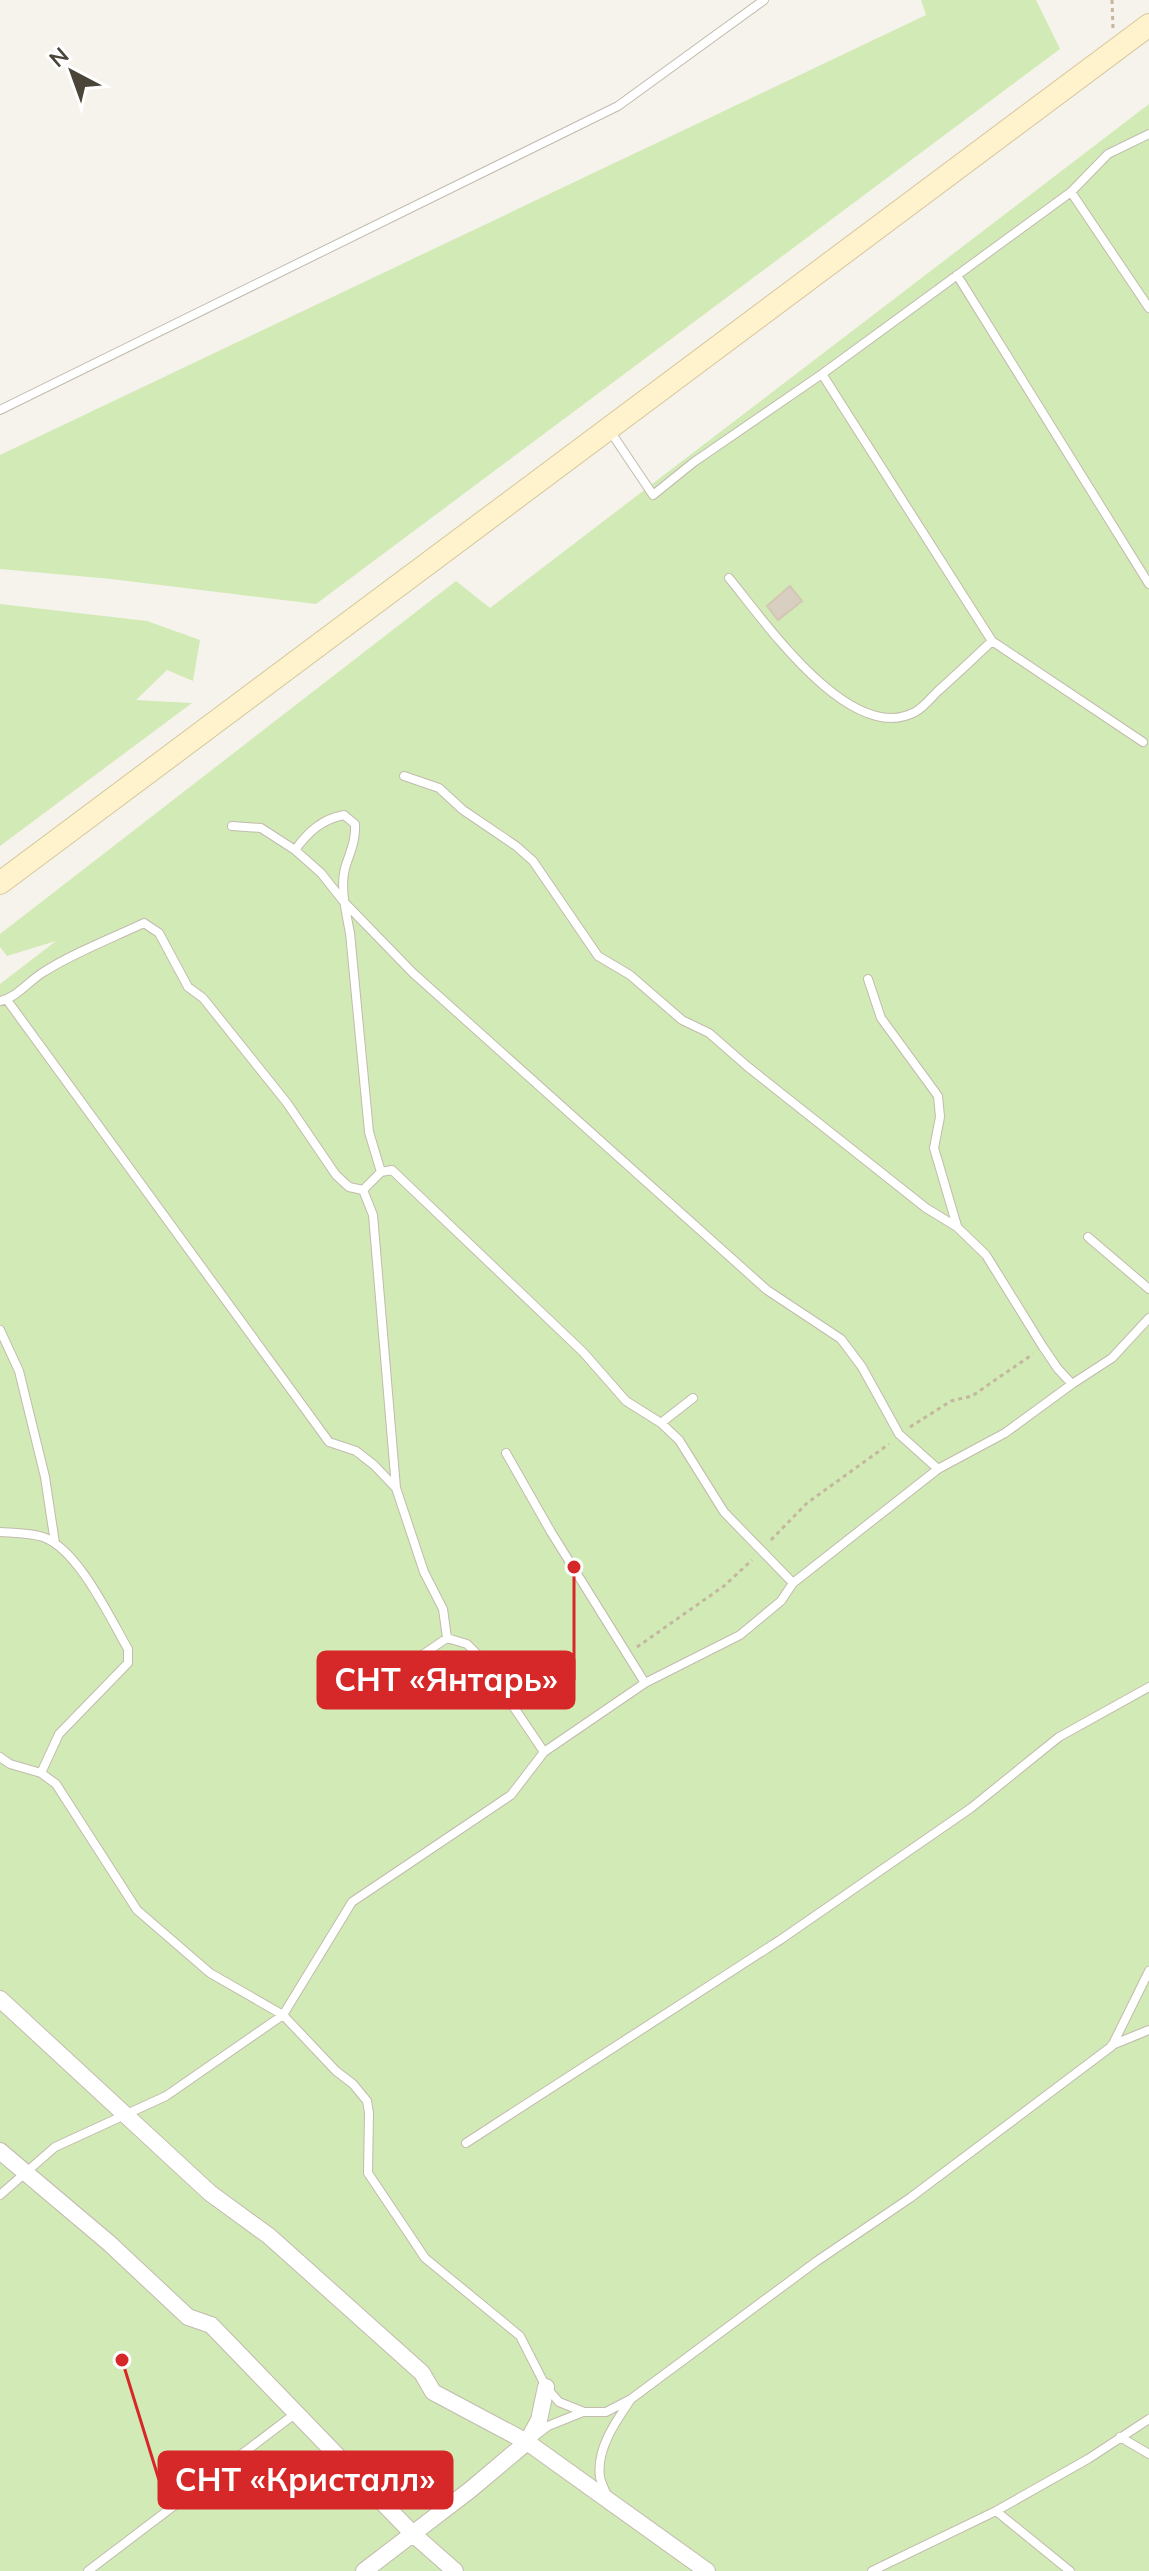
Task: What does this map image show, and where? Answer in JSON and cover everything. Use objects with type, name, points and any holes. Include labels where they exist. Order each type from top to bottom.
[{"type":"main road","points":[[0,883],[1149,25]]},
{"type":"street","points":[[0,1999],[210,2193],[281,2247],[422,2373],[433,2392],[527,2442],[707,2571]]},
{"type":"street","points":[[0,2151],[109,2243],[188,2317],[211,2325],[413,2534],[455,2571]]},
{"type":"street","points":[[364,2571],[527,2442],[539,2420],[546,2387]]},
{"type":"lane","points":[[0,410],[618,106],[764,0]]},
{"type":"lane","points":[[609,429],[653,495],[694,462],[822,374],[1071,192],[1108,154],[1149,134]]},
{"type":"lane","points":[[1071,192],[1149,308]]},
{"type":"lane","points":[[957,275],[1149,584]]},
{"type":"lane","points":[[822,374],[992,641],[1143,742]]},
{"type":"lane","points":[[729,578],[808,674],[865,713],[895,718],[916,712],[992,641]]},
{"type":"lane","points":[[404,776],[439,788],[463,810],[533,861],[598,956],[630,975],[682,1020],[709,1033],[926,1208],[957,1227],[986,1255],[1043,1347],[1072,1384]]},
{"type":"lane","points":[[295,850],[307,834],[330,817],[344,815],[355,824],[356,838],[344,871],[344,902],[350,933],[369,1132],[381,1172]]},
{"type":"lane","points":[[232,826],[261,828],[295,850],[321,873],[344,902],[413,973],[767,1290],[841,1339],[862,1367],[899,1434],[938,1469]]},
{"type":"lane","points":[[363,1190],[349,1187],[336,1175],[287,1103],[203,998],[188,987],[159,933],[144,923],[42,973],[4,1000],[329,1442],[356,1451],[396,1488]]},
{"type":"lane","points":[[868,979],[881,1018],[938,1096],[940,1117],[934,1148],[957,1227]]},
{"type":"lane","points":[[363,1190],[381,1172],[392,1170],[583,1352],[626,1401],[661,1423],[679,1440],[724,1512],[793,1583]]},
{"type":"lane","points":[[363,1190],[373,1215],[396,1488],[424,1572],[443,1609],[447,1638]]},
{"type":"lane","points":[[1088,1237],[1149,1289]]},
{"type":"lane","points":[[0,2195],[55,2147],[166,2096],[283,2015],[352,1902],[511,1795],[544,1752],[645,1683],[740,1635],[781,1601],[793,1583],[938,1469],[1005,1433],[1112,1358],[1149,1318]]},
{"type":"lane","points":[[0,1330],[19,1371],[45,1477],[55,1543]]},
{"type":"lane","points":[[661,1423],[693,1398]]},
{"type":"lane","points":[[506,1453],[645,1683]]},
{"type":"lane","points":[[0,1532],[41,1537],[55,1543],[83,1572],[128,1649],[128,1663],[59,1734],[41,1773]]},
{"type":"lane","points":[[364,1695],[447,1638]]},
{"type":"lane","points":[[447,1638],[467,1644],[480,1657],[544,1752]]},
{"type":"lane","points":[[466,2143],[780,1940],[971,1808],[1059,1737],[1149,1687]]},
{"type":"lane","points":[[0,1757],[10,1764],[41,1773],[56,1784],[137,1910],[210,1973],[283,2015],[336,2071],[353,2084],[367,2101],[368,2173],[425,2258],[520,2336],[546,2387],[559,2402],[584,2412]]},
{"type":"lane","points":[[1112,2046],[1149,1971]]},
{"type":"lane","points":[[527,2442],[548,2426],[584,2412],[606,2412],[631,2399],[817,2261],[910,2198],[1112,2046],[1149,2030]]},
{"type":"lane","points":[[608,2500],[600,2476],[601,2458],[611,2428],[631,2399]]},
{"type":"lane","points":[[88,2571],[296,2413]]},
{"type":"lane","points":[[872,2571],[996,2511],[1088,2459],[1149,2419]]},
{"type":"lane","points":[[1120,2437],[1149,2454]]},
{"type":"lane","points":[[996,2511],[1070,2571]]},
{"type":"path","points":[[626,1655],[724,1586],[807,1503],[884,1449],[899,1434],[951,1401],[972,1396],[1043,1347]]},
{"type":"green space","points":[[921,0],[1036,0],[1060,49],[316,604],[0,569],[0,455],[926,15]]},
{"type":"green space","points":[[1149,104],[1149,2571],[0,2571],[0,984],[56,941],[7,956],[0,947],[0,934],[456,581],[490,608]]},
{"type":"green space","points":[[0,604],[147,621],[200,640],[193,681],[167,670],[136,700],[192,703],[0,846]]},
{"type":"building","points":[[790,586],[802,601],[778,620],[767,606]]},
{"type":"place","name":"СНТ «Янтарь»","points":[[574,1567]]},
{"type":"place","name":"СНТ «Кристалл»","points":[[122,2360]]}]
